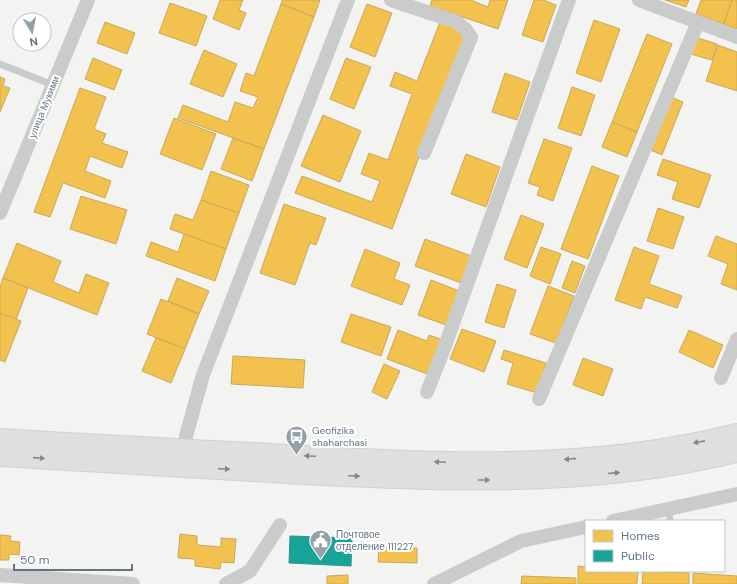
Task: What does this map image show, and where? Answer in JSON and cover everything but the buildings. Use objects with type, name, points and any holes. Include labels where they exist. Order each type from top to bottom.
[{"type":"main road","points":[[0,456],[466,463],[502,462],[575,458],[646,451],[737,434]]},
{"type":"main road","points":[[0,439],[406,478],[557,478],[631,471],[706,459],[737,452]]},
{"type":"street","points":[[186,458],[186,436],[203,375],[348,0]]},
{"type":"street","points":[[391,0],[457,22],[466,30],[470,37],[424,153]]},
{"type":"street","points":[[427,392],[458,310],[569,0]]},
{"type":"street","points":[[639,0],[737,37]]},
{"type":"street","name":"улица Мукими","points":[[0,213],[53,85],[85,1]]},
{"type":"street","points":[[539,399],[698,22]]},
{"type":"street","points":[[721,378],[734,356],[737,339]]},
{"type":"street","points":[[622,520],[669,515],[737,494]]},
{"type":"street","points":[[226,584],[250,571],[280,525]]},
{"type":"street","points":[[439,582],[521,541],[585,527]]},
{"type":"street","points":[[0,575],[133,584]]},
{"type":"lane","points":[[0,64],[53,85]]},
{"type":"place","name":"Geofizika shaharchasi","points":[[297,456]]},
{"type":"place","name":"Почтовое отделение 111227","points":[[320,560]]}]
